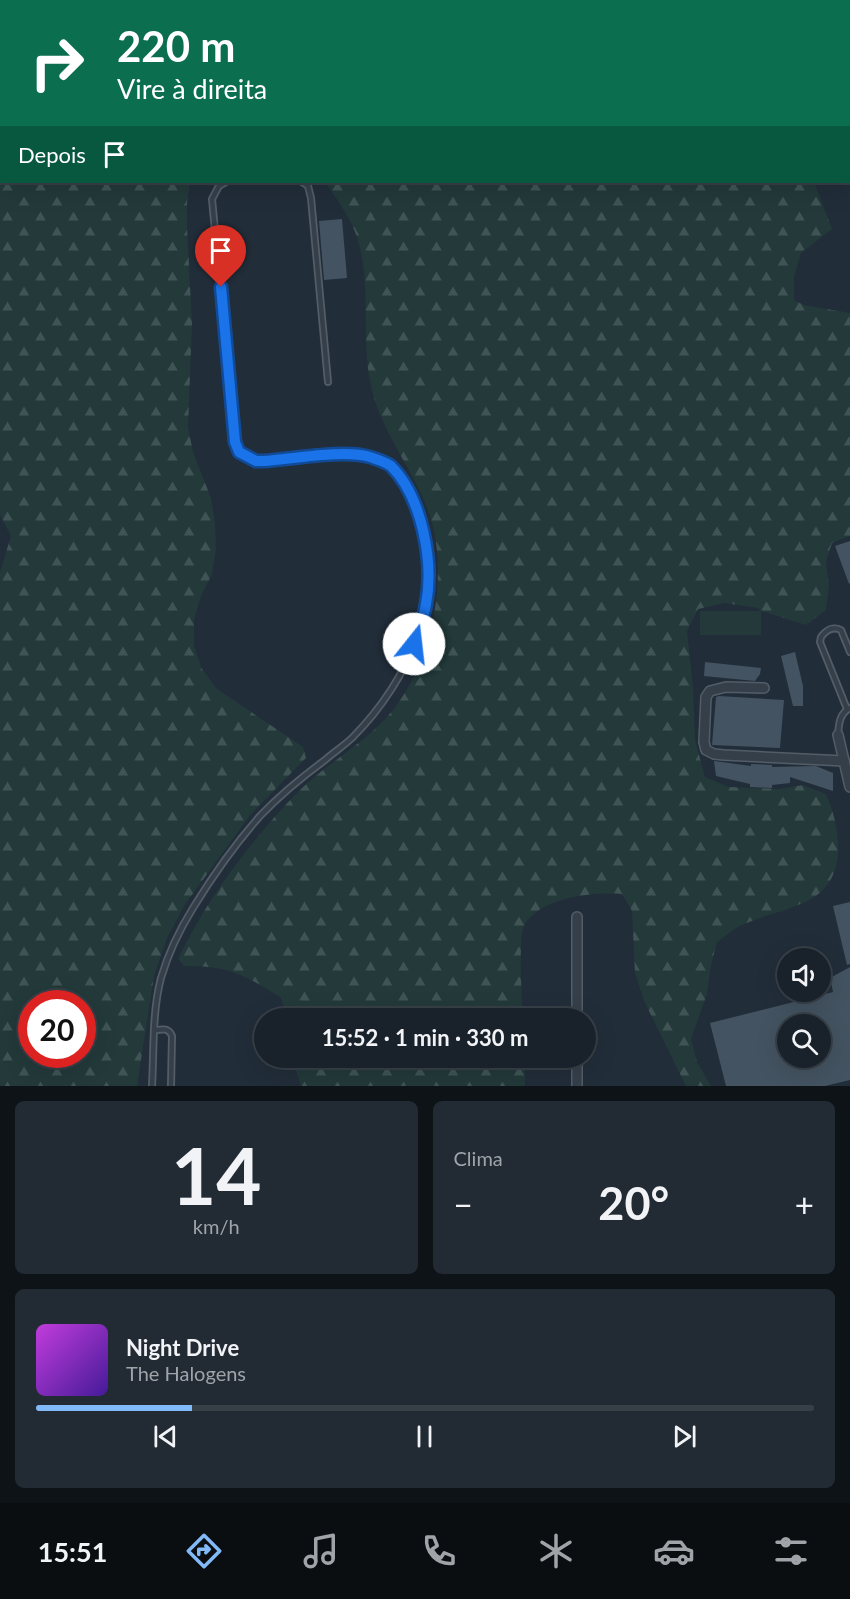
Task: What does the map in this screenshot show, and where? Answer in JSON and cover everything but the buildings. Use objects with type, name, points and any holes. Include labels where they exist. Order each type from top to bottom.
[{"type":"street","points":[[764,688],[726,687],[710,691],[706,697],[704,742],[706,750],[724,755],[844,761]]},
{"type":"street","points":[[838,735],[850,787]]},
{"type":"street","points":[[577,917],[577,1008]]},
{"type":"street","points":[[577,1068],[577,1086]]},
{"type":"lane","points":[[152,1086],[161,978],[175,942],[194,907],[260,817],[292,786],[352,738],[379,707],[403,669],[414,644],[426,604],[429,566],[424,532],[409,490],[389,465],[368,456],[342,454],[256,461],[239,452],[235,442],[212,199],[219,186],[224,183]]},
{"type":"lane","points":[[304,183],[308,186],[311,198],[328,382]]},
{"type":"lane","points":[[838,735],[842,713],[848,708],[820,642],[821,637],[830,629],[841,630],[850,652]]},
{"type":"lane","points":[[155,1030],[169,1030],[172,1036],[171,1086]]},
{"type":"green space","points":[[0,183],[190,183],[187,228],[192,323],[188,427],[193,452],[211,498],[216,549],[212,574],[201,596],[194,620],[194,646],[202,669],[217,689],[303,747],[306,758],[251,814],[186,903],[167,938],[154,976],[137,1086],[0,1086],[0,572],[11,536],[0,515]]},
{"type":"green space","points":[[326,183],[814,183],[832,229],[801,253],[794,277],[794,300],[804,305],[850,313],[850,536],[832,543],[826,561],[829,586],[826,610],[806,625],[761,611],[758,608],[725,603],[698,609],[687,631],[693,687],[695,740],[705,777],[729,787],[779,789],[803,785],[826,794],[835,822],[838,852],[831,880],[822,891],[801,904],[740,926],[717,942],[707,994],[691,1039],[697,1062],[711,1086],[686,1086],[644,1001],[635,973],[632,911],[622,894],[597,894],[568,898],[542,908],[532,916],[522,932],[523,1008],[284,1008],[281,998],[257,983],[235,973],[212,967],[184,966],[178,959],[203,913],[232,870],[264,829],[299,791],[371,733],[392,711],[416,671],[432,625],[438,577],[434,531],[422,495],[386,429],[373,394],[367,355],[362,256],[351,222]]},
{"type":"green space","points":[[700,611],[761,611],[761,635],[700,635]]},
{"type":"green space","points":[[295,1068],[525,1068],[525,1086],[301,1086]]},
{"type":"route","points":[[221,287],[235,442],[239,452],[256,461],[342,454],[368,456],[389,465],[409,490],[424,532],[429,566],[426,604],[414,644]]}]
